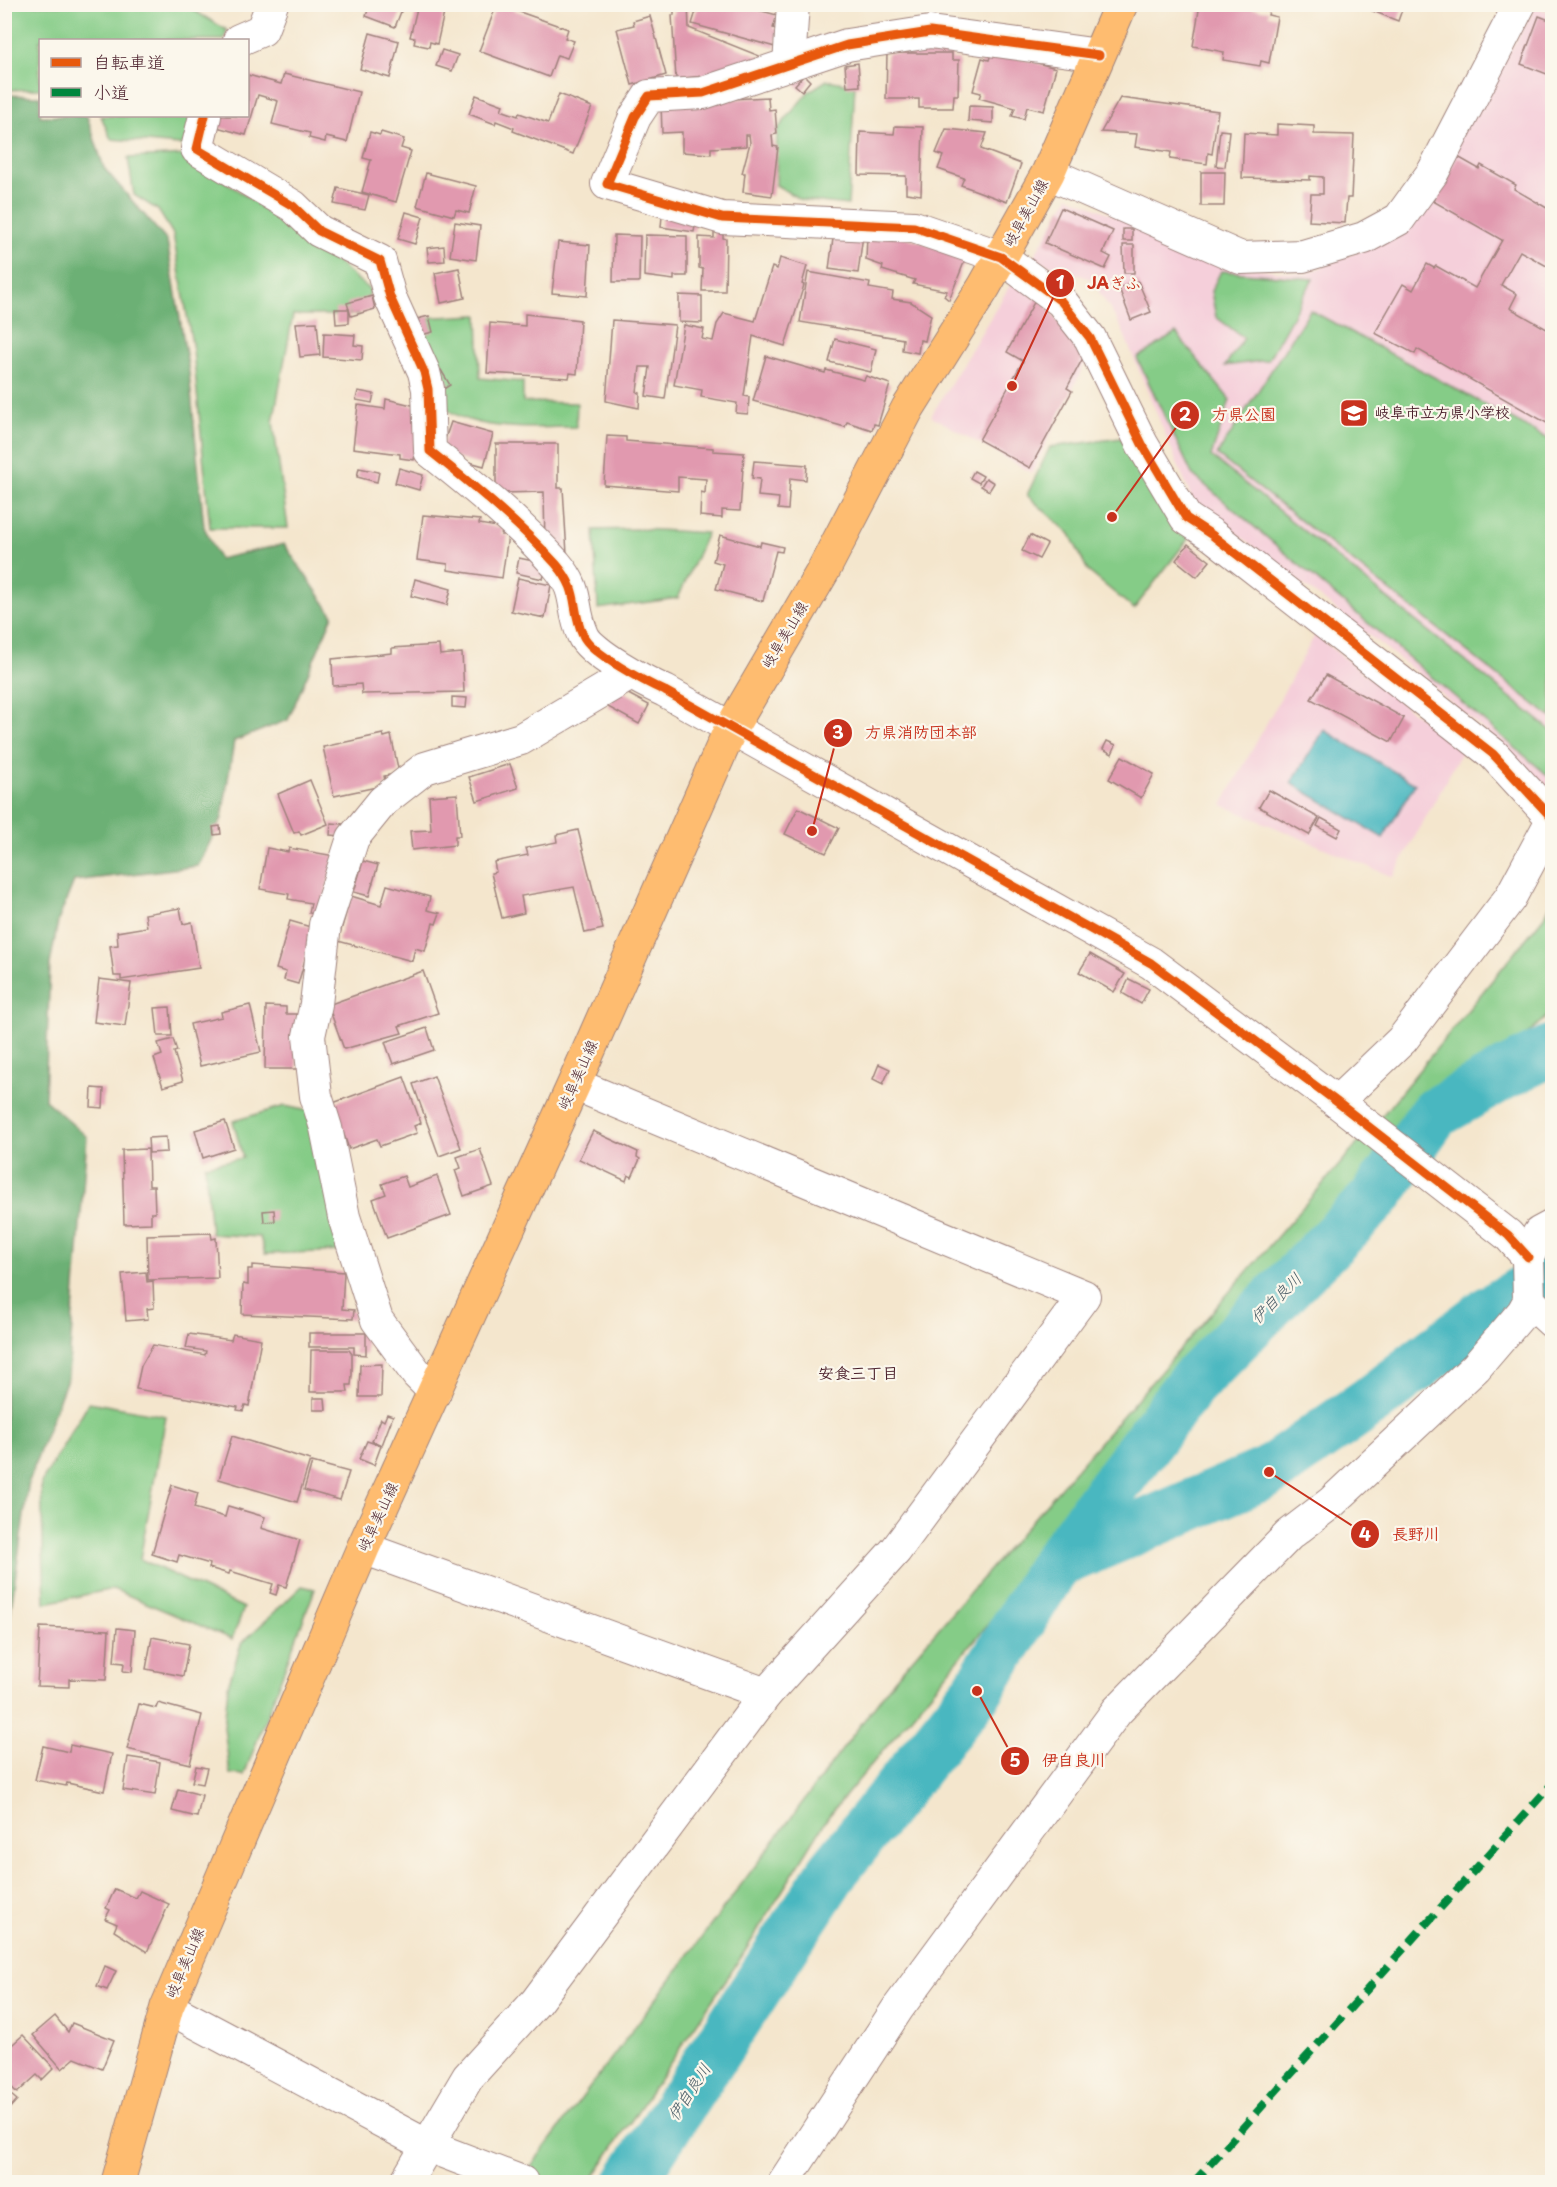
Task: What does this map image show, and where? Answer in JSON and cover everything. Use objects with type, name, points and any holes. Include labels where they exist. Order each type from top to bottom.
[{"type":"main road","name":"岐阜美山線","points":[[118,2182],[166,2007],[363,1548],[574,1084],[730,730],[823,571],[908,408],[1001,257],[1048,173],[1121,4]]},
{"type":"street","points":[[242,39],[262,30],[272,4]]},
{"type":"street","points":[[789,65],[793,4]]},
{"type":"street","points":[[1048,173],[1241,258],[1303,256],[1364,238],[1399,219],[1433,172],[1521,4]]},
{"type":"street","points":[[1099,55],[930,32],[847,45],[703,93],[649,96],[635,117],[607,184],[722,218],[914,227],[1001,257],[1061,301],[1090,338],[1142,444],[1186,518],[1212,535],[1493,754],[1552,819],[1510,898],[1409,1031],[1342,1106]]},
{"type":"street","points":[[204,117],[197,149],[293,206],[319,231],[380,261],[390,297],[424,372],[428,389],[430,451],[485,494],[556,565],[572,586],[583,637],[630,675],[665,691],[730,730],[1150,963],[1342,1106],[1518,1246],[1529,1301],[1552,1322]]},
{"type":"street","points":[[435,1392],[417,1374],[377,1320],[344,1217],[326,1128],[316,1096],[309,1036],[316,1004],[325,925],[352,837],[383,801],[426,768],[521,740],[630,675]]},
{"type":"street","points":[[406,2182],[468,2077],[536,2002],[765,1694],[896,1550],[1084,1296],[574,1084]]},
{"type":"street","points":[[1518,1246],[1552,1226]]},
{"type":"street","points":[[784,2182],[898,2008],[1117,1711],[1289,1535],[1332,1502],[1476,1367],[1523,1312],[1529,1301]]},
{"type":"street","points":[[363,1548],[765,1694]]},
{"type":"street","points":[[166,2007],[428,2146],[522,2182]]},
{"type":"shaded area","name":"岐阜市立方県小学校","points":[[1536,7],[1552,13],[1552,790],[1419,674],[1192,499],[1121,327],[1091,279],[1032,259],[1069,196],[1230,266],[1305,274],[1399,234]]},
{"type":"shaded area","points":[[1015,277],[1089,355],[1032,473],[931,416]]},
{"type":"shaded area","points":[[1315,635],[1462,751],[1393,877],[1222,805]]},
{"type":"green space","points":[[4,5],[185,5],[227,30],[224,39],[39,39],[39,89],[5,90]]},
{"type":"green space","points":[[827,80],[855,85],[848,205],[801,200],[776,185],[777,130],[808,92]]},
{"type":"green space","points":[[4,95],[39,96],[39,117],[87,117],[104,168],[167,241],[189,372],[204,527],[219,559],[284,544],[333,615],[288,720],[234,741],[222,818],[198,866],[74,881],[58,921],[50,964],[45,1100],[87,1137],[68,1376],[29,1480],[8,1630],[5,1630]]},
{"type":"green space","points":[[101,117],[200,117],[190,146],[111,139]]},
{"type":"green space","points":[[188,155],[326,253],[371,291],[358,315],[293,315],[273,422],[288,528],[210,528],[193,350],[173,234],[158,210],[134,195],[128,158]]},
{"type":"green space","points":[[1221,271],[1313,279],[1268,360],[1225,366],[1244,338],[1216,317],[1211,291]]},
{"type":"green space","points":[[1310,310],[1552,441],[1552,718],[1217,455]]},
{"type":"green space","points":[[478,315],[480,378],[523,382],[523,402],[577,403],[576,427],[534,428],[490,425],[469,420],[450,411],[434,398],[422,380],[400,319]]},
{"type":"green space","points":[[1176,333],[1230,400],[1211,456],[1552,731],[1552,779],[1192,474],[1137,358]]},
{"type":"green space","points":[[1121,438],[1161,501],[1189,538],[1134,609],[1088,571],[1070,534],[1027,495],[1050,447]]},
{"type":"green space","points":[[641,529],[707,533],[678,598],[598,609],[594,530]]},
{"type":"green space","points":[[1552,901],[1552,1012],[1490,1067],[1449,1088],[1121,1452],[1003,1606],[828,1817],[742,1956],[590,2182],[519,2182],[894,1680],[1385,1112],[1546,914]]},
{"type":"green space","points":[[285,1106],[308,1111],[343,1251],[265,1254],[260,1237],[211,1234],[205,1165],[243,1158],[233,1121]]},
{"type":"green space","points":[[89,1402],[166,1416],[140,1559],[244,1608],[232,1639],[113,1589],[45,1603],[41,1483]]},
{"type":"green space","points":[[302,1586],[315,1589],[244,1775],[230,1774],[224,1727],[228,1686],[241,1644]]},
{"type":"water","points":[[1324,730],[1415,784],[1383,838],[1291,783]]},
{"type":"building","points":[[370,4],[404,4],[395,27],[366,16]]},
{"type":"building","points":[[418,4],[446,4],[437,44],[430,42],[429,47],[414,44],[415,38],[410,37]]},
{"type":"building","points":[[464,4],[484,4],[482,11]]},
{"type":"building","points":[[497,4],[568,29],[565,38],[574,41],[567,58],[557,55],[549,77],[479,51]]},
{"type":"building","points":[[674,4],[688,4],[689,28],[762,57],[729,73],[676,79],[672,15],[674,15]]},
{"type":"building","points":[[894,4],[925,4],[924,10]]},
{"type":"building","points":[[1200,4],[1249,4],[1248,8],[1269,11],[1268,15],[1277,17],[1269,63],[1261,61],[1260,66],[1223,60],[1224,52],[1193,46]]},
{"type":"building","points":[[1355,4],[1404,4],[1398,21]]},
{"type":"building","points":[[698,5],[739,5],[777,15],[773,28],[779,30],[775,47],[692,24]]},
{"type":"building","points":[[650,16],[666,75],[632,85],[617,29],[634,25],[633,21]]},
{"type":"building","points":[[1539,16],[1552,21],[1552,76],[1521,64]]},
{"type":"building","points":[[370,33],[399,41],[390,78],[360,69]]},
{"type":"building","points":[[442,50],[458,55],[452,71],[436,66]]},
{"type":"building","points":[[992,51],[1056,68],[1044,111],[1027,107],[1024,119],[1012,116],[1015,108],[979,98],[981,93],[973,91],[982,58],[989,60]]},
{"type":"building","points":[[887,53],[952,53],[952,60],[959,60],[958,95],[954,95],[953,108],[919,108],[919,99],[886,99]]},
{"type":"building","points":[[858,63],[860,86],[847,87],[845,65]]},
{"type":"building","points":[[284,74],[359,92],[347,142],[326,137],[325,142],[309,138],[310,133],[272,124],[278,101],[258,95],[246,135],[213,126],[216,117],[249,117],[249,75],[281,84]]},
{"type":"building","points":[[804,75],[810,81],[802,91],[795,85]]},
{"type":"building","points":[[559,94],[592,107],[573,154],[513,131],[514,128],[496,121],[495,124],[469,114],[476,95],[503,105],[501,110],[518,116],[519,113],[548,123]]},
{"type":"building","points":[[768,97],[769,110],[775,109],[777,134],[772,135],[773,146],[778,147],[772,196],[743,192],[745,173],[742,173],[750,143],[749,135],[746,135],[746,146],[711,148],[711,154],[682,152],[682,132],[662,133],[661,103]]},
{"type":"building","points":[[1120,98],[1218,111],[1212,154],[1208,153],[1207,164],[1170,159],[1171,152],[1135,147],[1137,134],[1101,132]]},
{"type":"building","points":[[969,106],[993,107],[993,123],[968,121]]},
{"type":"building","points":[[1277,124],[1314,126],[1314,134],[1354,135],[1351,198],[1347,198],[1345,223],[1309,221],[1311,194],[1323,194],[1323,177],[1310,176],[1310,180],[1242,178],[1244,133],[1277,135]]},
{"type":"building","points":[[895,126],[923,127],[921,195],[906,193],[906,176],[859,175],[860,132],[894,134]]},
{"type":"building","points":[[946,129],[987,133],[981,149],[1021,164],[1007,202],[961,185],[964,178],[938,169],[943,156],[936,153]]},
{"type":"building","points":[[1220,130],[1229,131],[1225,167],[1216,166]]},
{"type":"building","points":[[370,132],[380,135],[381,132],[404,139],[401,148],[411,151],[396,202],[362,192],[371,160],[363,158]]},
{"type":"building","points":[[1458,157],[1479,169],[1481,165],[1516,185],[1514,189],[1552,211],[1552,269],[1520,251],[1501,285],[1517,294],[1510,308],[1552,332],[1552,426],[1417,349],[1415,354],[1375,333],[1403,284],[1413,290],[1427,264],[1434,268],[1436,266],[1475,288],[1502,240],[1433,201]]},
{"type":"building","points":[[1201,172],[1225,172],[1224,206],[1201,206]]},
{"type":"building","points":[[426,173],[476,186],[469,213],[456,210],[454,216],[417,206]]},
{"type":"building","points":[[338,188],[369,195],[365,210],[334,204]]},
{"type":"building","points":[[1061,208],[1113,231],[1103,253],[1111,257],[1105,269],[1045,243]]},
{"type":"building","points":[[406,212],[423,217],[415,244],[398,239]]},
{"type":"building","points":[[662,216],[696,221],[694,232],[661,227]]},
{"type":"building","points":[[455,222],[480,226],[476,260],[450,256]]},
{"type":"building","points":[[714,228],[723,228],[723,238],[726,239],[725,291],[702,291],[703,269],[699,268],[699,237],[714,238]]},
{"type":"building","points":[[1123,229],[1132,229],[1132,241],[1123,241]]},
{"type":"building","points":[[834,231],[863,235],[858,273],[829,269]]},
{"type":"building","points":[[614,235],[640,236],[639,282],[613,282]]},
{"type":"building","points":[[645,235],[687,236],[687,276],[674,276],[674,280],[644,276]]},
{"type":"building","points":[[867,235],[898,235],[967,255],[949,300],[944,296],[947,291],[913,284],[915,280],[882,270],[883,266],[866,260]]},
{"type":"building","points":[[558,242],[590,245],[587,296],[552,293]]},
{"type":"building","points":[[1123,245],[1134,245],[1134,273],[1124,273]]},
{"type":"building","points":[[444,246],[445,261],[429,262],[427,248]]},
{"type":"building","points":[[780,258],[807,266],[802,284],[804,285],[785,346],[753,336],[744,396],[749,397],[748,414],[736,413],[737,403],[701,397],[702,390],[674,385],[684,325],[704,329],[702,339],[713,341],[717,324],[724,313],[755,321],[772,267],[777,269]]},
{"type":"building","points":[[459,268],[465,298],[441,303],[435,273]]},
{"type":"building","points":[[808,272],[870,283],[869,288],[893,292],[892,299],[911,302],[931,315],[925,341],[920,340],[918,353],[902,350],[903,339],[800,322]]},
{"type":"building","points":[[1138,281],[1151,312],[1131,320],[1119,288]]},
{"type":"building","points":[[679,295],[702,296],[702,323],[679,322]]},
{"type":"building","points":[[1038,295],[1085,354],[1067,388],[1072,391],[1030,468],[979,440],[1023,361],[1007,352]]},
{"type":"building","points":[[372,296],[375,309],[351,316],[347,303]]},
{"type":"building","points":[[335,309],[349,309],[349,323],[336,324]]},
{"type":"building","points":[[525,314],[580,320],[577,374],[570,373],[569,378],[487,373],[490,323],[525,326]]},
{"type":"building","points":[[429,316],[433,332],[417,336],[413,320]]},
{"type":"building","points":[[612,320],[675,325],[665,399],[646,396],[650,367],[640,367],[637,392],[640,393],[639,408],[606,401]]},
{"type":"building","points":[[317,322],[320,355],[300,357],[296,323]]},
{"type":"building","points":[[324,333],[355,335],[354,345],[363,346],[362,360],[323,357]]},
{"type":"building","points":[[835,339],[876,349],[871,372],[829,362]]},
{"type":"building","points":[[766,356],[825,373],[826,370],[864,380],[866,376],[890,384],[878,425],[874,424],[872,430],[847,422],[845,427],[753,401]]},
{"type":"building","points":[[441,370],[450,385],[439,392],[430,377]]},
{"type":"building","points":[[358,391],[374,394],[372,403],[356,400]]},
{"type":"building","points":[[386,399],[416,406],[420,419],[414,460],[400,458],[400,454],[353,448],[358,405],[385,409]]},
{"type":"building","points":[[451,422],[493,434],[484,466],[448,456],[443,445]]},
{"type":"building","points":[[607,436],[626,437],[626,441],[713,448],[713,451],[744,453],[740,511],[722,510],[722,518],[700,516],[701,492],[705,493],[706,479],[678,477],[678,491],[604,485]]},
{"type":"building","points":[[496,444],[558,444],[558,488],[563,488],[567,554],[545,546],[544,492],[496,493]]},
{"type":"building","points":[[754,461],[807,465],[806,480],[790,478],[788,510],[778,509],[779,498],[758,496],[760,479],[752,478]]},
{"type":"building","points":[[359,468],[379,472],[377,482],[357,477]]},
{"type":"building","points":[[399,468],[423,475],[419,490],[395,483]]},
{"type":"building","points":[[974,471],[983,476],[979,483],[970,478]]},
{"type":"building","points":[[986,478],[994,483],[989,491],[981,486]]},
{"type":"building","points":[[423,515],[480,520],[479,524],[503,528],[501,535],[508,535],[502,578],[448,570],[448,564],[417,560]]},
{"type":"building","points":[[720,535],[760,546],[761,542],[783,547],[782,552],[776,551],[763,601],[716,589],[723,564],[713,561]]},
{"type":"building","points":[[1030,535],[1047,544],[1039,559],[1022,551]]},
{"type":"building","points":[[1188,544],[1210,561],[1197,577],[1176,560]]},
{"type":"building","points":[[519,558],[547,564],[543,579],[516,573]]},
{"type":"building","points":[[518,578],[551,585],[545,618],[511,611]]},
{"type":"building","points":[[415,579],[451,589],[447,605],[411,596]]},
{"type":"building","points":[[439,645],[440,655],[462,653],[464,692],[362,694],[361,684],[333,686],[332,659],[392,653],[392,648]]},
{"type":"building","points":[[1326,675],[1404,718],[1391,742],[1311,699]]},
{"type":"building","points":[[617,688],[649,705],[639,724],[608,707]]},
{"type":"building","points":[[452,697],[467,698],[466,708],[452,707]]},
{"type":"building","points":[[383,734],[384,737],[391,735],[399,773],[384,776],[386,785],[334,796],[323,747]]},
{"type":"building","points":[[1107,741],[1116,745],[1112,754],[1103,749]]},
{"type":"building","points":[[1122,756],[1154,774],[1141,798],[1109,779]]},
{"type":"building","points":[[510,764],[518,788],[477,801],[469,777]]},
{"type":"building","points":[[310,780],[328,824],[301,835],[299,831],[294,833],[278,794]]},
{"type":"building","points":[[1269,790],[1319,818],[1309,835],[1259,807]]},
{"type":"building","points":[[457,794],[460,836],[455,836],[455,845],[412,850],[410,831],[431,830],[429,796]]},
{"type":"building","points":[[798,808],[839,828],[826,853],[785,834]]},
{"type":"building","points":[[1321,818],[1341,829],[1337,837],[1317,826]]},
{"type":"building","points":[[331,823],[343,824],[342,836],[330,835]]},
{"type":"building","points":[[220,826],[221,834],[214,835],[213,827]]},
{"type":"building","points":[[578,830],[603,929],[585,933],[574,887],[521,896],[524,913],[502,918],[491,873],[496,872],[494,862],[528,855],[526,848],[557,842],[556,835]]},
{"type":"building","points":[[267,848],[288,852],[289,848],[335,856],[320,915],[309,913],[311,903],[288,899],[289,894],[260,889]]},
{"type":"building","points":[[363,861],[378,865],[369,896],[354,892]]},
{"type":"building","points":[[387,885],[430,897],[427,910],[440,913],[436,924],[433,923],[425,951],[415,948],[412,961],[338,941],[351,896],[381,905]]},
{"type":"building","points":[[180,908],[183,924],[192,922],[199,968],[121,980],[121,976],[114,976],[110,946],[118,945],[117,932],[147,927],[145,914]]},
{"type":"building","points":[[290,921],[314,928],[298,984],[284,980],[286,972],[276,969]]},
{"type":"building","points":[[1090,954],[1125,974],[1114,992],[1079,972]]},
{"type":"building","points":[[423,971],[438,1013],[399,1026],[402,1033],[344,1049],[328,1005]]},
{"type":"building","points":[[99,979],[131,983],[125,1026],[94,1022]]},
{"type":"building","points":[[1129,979],[1149,989],[1141,1004],[1122,993]]},
{"type":"building","points":[[250,1005],[261,1052],[200,1066],[190,1024],[222,1017],[221,1012]]},
{"type":"building","points":[[266,1006],[286,1007],[286,1014],[297,1014],[297,1069],[265,1069]]},
{"type":"building","points":[[170,1007],[172,1036],[158,1036],[155,1008]]},
{"type":"building","points":[[427,1028],[434,1050],[393,1064],[385,1042]]},
{"type":"building","points":[[173,1039],[177,1051],[174,1052],[183,1081],[163,1087],[154,1058],[162,1055],[158,1043]]},
{"type":"building","points":[[879,1064],[890,1069],[883,1084],[873,1079]]},
{"type":"building","points":[[434,1076],[461,1148],[439,1156],[413,1084]]},
{"type":"building","points":[[404,1077],[421,1123],[414,1126],[417,1133],[380,1146],[377,1139],[349,1149],[333,1103]]},
{"type":"building","points":[[92,1088],[104,1089],[103,1108],[91,1107]]},
{"type":"building","points":[[225,1121],[234,1148],[203,1158],[195,1130]]},
{"type":"building","points":[[593,1131],[638,1152],[637,1157],[640,1159],[632,1177],[628,1175],[626,1181],[579,1159]]},
{"type":"building","points":[[166,1137],[167,1152],[149,1153],[148,1138]]},
{"type":"building","points":[[148,1149],[149,1186],[154,1186],[155,1213],[151,1213],[151,1223],[124,1224],[122,1150]]},
{"type":"building","points":[[480,1149],[493,1186],[464,1196],[455,1170],[461,1168],[457,1157]]},
{"type":"building","points":[[404,1176],[408,1187],[437,1176],[451,1215],[387,1238],[373,1199],[386,1194],[382,1184]]},
{"type":"building","points":[[274,1210],[275,1221],[264,1222],[263,1211]]},
{"type":"building","points":[[211,1233],[212,1239],[216,1238],[218,1278],[148,1280],[147,1235]]},
{"type":"building","points":[[252,1265],[344,1272],[342,1309],[354,1310],[353,1319],[242,1314],[243,1284],[248,1285],[248,1269],[252,1269]]},
{"type":"building","points":[[146,1272],[147,1282],[153,1281],[154,1308],[147,1309],[148,1319],[126,1321],[122,1274]]},
{"type":"building","points":[[309,1333],[366,1333],[366,1355],[354,1354],[354,1347],[309,1347]]},
{"type":"building","points":[[189,1334],[231,1340],[233,1334],[261,1339],[249,1406],[245,1405],[243,1411],[237,1410],[238,1407],[136,1389],[141,1366],[153,1345],[205,1355],[206,1351],[186,1348]]},
{"type":"building","points":[[311,1350],[349,1350],[352,1354],[352,1375],[351,1385],[347,1385],[348,1392],[310,1392]]},
{"type":"building","points":[[382,1364],[381,1397],[359,1397],[360,1365]]},
{"type":"building","points":[[313,1398],[325,1398],[326,1410],[313,1410]]},
{"type":"building","points":[[387,1414],[393,1416],[382,1445],[372,1441],[381,1419],[384,1421]]},
{"type":"building","points":[[232,1436],[310,1460],[297,1502],[219,1479]]},
{"type":"building","points":[[367,1441],[381,1446],[374,1465],[359,1459]]},
{"type":"building","points":[[312,1462],[349,1472],[340,1500],[304,1490]]},
{"type":"building","points":[[172,1485],[198,1493],[194,1508],[225,1517],[228,1506],[265,1517],[261,1528],[300,1540],[286,1587],[279,1585],[276,1595],[270,1593],[273,1584],[230,1571],[229,1574],[209,1568],[210,1564],[179,1555],[177,1562],[152,1554]]},
{"type":"building","points":[[40,1627],[109,1630],[106,1680],[69,1679],[69,1687],[37,1686]]},
{"type":"building","points":[[117,1628],[135,1630],[132,1672],[123,1671],[124,1663],[114,1662]]},
{"type":"building","points":[[152,1637],[189,1644],[183,1676],[146,1669]]},
{"type":"building","points":[[158,1703],[202,1715],[190,1764],[127,1749],[139,1704],[156,1708]]},
{"type":"building","points":[[70,1745],[112,1754],[104,1791],[67,1783],[66,1786],[35,1780],[43,1746],[69,1752]]},
{"type":"building","points":[[128,1757],[160,1762],[155,1795],[123,1790]]},
{"type":"building","points":[[196,1766],[207,1768],[203,1784],[192,1782]]},
{"type":"building","points":[[178,1789],[202,1795],[197,1817],[172,1811]]},
{"type":"building","points":[[115,1889],[136,1898],[140,1891],[169,1904],[147,1952],[114,1931],[117,1924],[105,1919],[110,1910],[106,1908]]},
{"type":"building","points":[[105,1966],[116,1971],[107,1990],[97,1986]]},
{"type":"building","points":[[55,2016],[68,2032],[72,2023],[114,2040],[102,2069],[75,2058],[62,2069],[33,2035]]},
{"type":"building","points":[[23,2035],[54,2068],[42,2080],[37,2075],[17,2093],[4,2079],[4,2052]]},
{"type":"building","points":[[4,2089],[17,2100],[8,2110],[4,2106]]},
{"type":"waterway","name":"伊自良川","points":[[630,2182],[833,1871],[977,1691],[1056,1563],[1190,1385],[1374,1199],[1434,1114],[1552,1050]]},
{"type":"waterway","points":[[1056,1563],[1269,1472],[1371,1401],[1485,1314],[1552,1274]]},
{"type":"marked path","points":[[1194,2182],[1552,1784]]},
{"type":"cycle path","points":[[1099,55],[930,32],[847,45],[703,93],[649,96],[635,117],[607,184],[722,218],[914,227],[1001,257],[1061,301],[1090,338],[1142,444],[1186,518],[1212,535],[1493,754],[1552,818]]},
{"type":"cycle path","points":[[205,117],[197,149],[293,206],[319,231],[380,261],[390,297],[424,372],[428,389],[430,451],[511,519],[556,564],[569,583],[583,635],[596,650],[633,675],[1151,963],[1337,1102],[1508,1235],[1528,1257]]},
{"type":"place","name":"JAぎふ","points":[[1012,386]]},
{"type":"place","name":"岐阜市立方県小学校","points":[[1354,413]]},
{"type":"place","name":"方県公園","points":[[1112,517]]},
{"type":"place","name":"方県消防団本部","points":[[812,831]]},
{"type":"place","name":"長野川","points":[[1269,1472]]},
{"type":"place","name":"伊自良川","points":[[977,1691]]},
{"type":"district","name":"安食三丁目","points":[[858,1373]]}]
